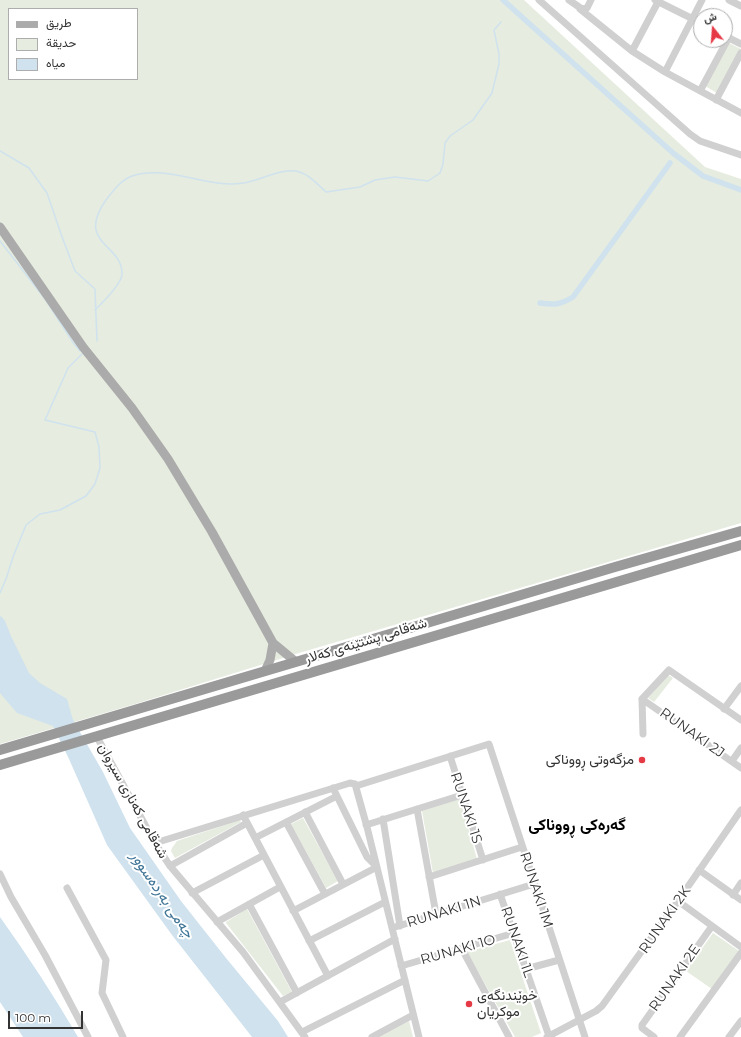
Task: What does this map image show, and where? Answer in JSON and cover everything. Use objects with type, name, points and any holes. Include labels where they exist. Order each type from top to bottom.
[{"type":"highway","name":"شەقامی پشتێنەی کەلار","points":[[0,750],[741,531]]},
{"type":"highway","name":"شەقامی پشتێنەی کەلار","points":[[0,765],[741,545]]},
{"type":"highway","points":[[544,588],[544,596],[549,602]]},
{"type":"main road","points":[[0,227],[83,347],[132,408],[177,472],[229,562],[273,643],[296,662]]},
{"type":"main road","points":[[265,671],[270,660],[273,643]]},
{"type":"street","points":[[539,0],[690,134],[705,142],[741,155]]},
{"type":"street","points":[[569,0],[632,51],[665,72],[741,113]]},
{"type":"street","points":[[580,9],[587,8],[591,0]]},
{"type":"street","points":[[665,72],[702,0]]},
{"type":"street","points":[[729,0],[741,6]]},
{"type":"street","points":[[632,51],[657,1],[692,19]]},
{"type":"street","points":[[700,91],[721,48]]},
{"type":"street","points":[[716,100],[741,53]]},
{"type":"street","points":[[643,734],[642,698],[669,670],[741,720]]},
{"type":"street","points":[[724,709],[741,686]]},
{"type":"street","name":"RUNAKI 2J","points":[[642,698],[741,768]]},
{"type":"street","name":"شەقامی کەناری سیروان","points":[[93,738],[170,866],[243,952],[303,1035]]},
{"type":"street","name":"RUNAKI 1S","points":[[155,843],[350,783],[353,783],[356,786],[488,744]]},
{"type":"street","name":"RUNAKI 1M","points":[[488,744],[585,1037]]},
{"type":"street","points":[[732,761],[741,748]]},
{"type":"street","name":"RUNAKI 1S","points":[[450,756],[483,860]]},
{"type":"street","points":[[356,786],[419,1037]]},
{"type":"street","points":[[333,788],[367,856],[377,867]]},
{"type":"street","points":[[366,825],[462,795]]},
{"type":"street","points":[[255,838],[337,796]]},
{"type":"street","points":[[417,809],[436,914]]},
{"type":"street","name":"RUNAKI 2K","points":[[548,1036],[602,1006],[678,901],[741,810]]},
{"type":"street","points":[[305,812],[343,884]]},
{"type":"street","points":[[243,815],[328,976]]},
{"type":"street","points":[[383,819],[400,926]]},
{"type":"street","points":[[286,822],[325,894]]},
{"type":"street","points":[[170,866],[247,824]]},
{"type":"street","points":[[429,877],[522,847]]},
{"type":"street","points":[[192,893],[264,855]]},
{"type":"street","points":[[293,911],[377,867]]},
{"type":"street","points":[[699,870],[741,900]]},
{"type":"street","points":[[0,874],[11,897],[48,961],[88,1037]]},
{"type":"street","points":[[733,895],[741,883]]},
{"type":"street","name":"RUNAKI 1N","points":[[392,928],[534,884]]},
{"type":"street","points":[[217,922],[280,887]]},
{"type":"street","points":[[67,888],[106,960],[102,993],[123,1037]]},
{"type":"street","name":"RUNAKI 1L","points":[[500,894],[548,1036]]},
{"type":"street","points":[[678,901],[741,947]]},
{"type":"street","points":[[309,941],[385,902]]},
{"type":"street","points":[[249,904],[296,993]]},
{"type":"street","name":"RUNAKI 2E","points":[[654,1037],[644,1031],[642,1025],[712,926]]},
{"type":"street","name":"RUNAKI 1O","points":[[401,966],[514,933]]},
{"type":"street","points":[[280,1002],[395,939]]},
{"type":"street","points":[[462,949],[509,1037]]},
{"type":"street","points":[[680,1037],[741,952]]},
{"type":"street","points":[[526,969],[559,960]]},
{"type":"street","points":[[303,1035],[405,980]]},
{"type":"street","points":[[372,1037],[414,1015]]},
{"type":"street","points":[[729,1037],[741,1020]]},
{"type":"green space","points":[[0,0],[524,0],[705,167],[741,179],[741,523],[299,653],[0,744]]},
{"type":"green space","points":[[733,45],[741,49],[717,93],[705,86],[726,48],[733,48]]},
{"type":"green space","points":[[668,675],[673,678],[654,702],[648,698]]},
{"type":"green space","points":[[460,799],[477,859],[433,873],[422,811]]},
{"type":"green space","points":[[303,818],[338,881],[326,888],[291,824]]},
{"type":"green space","points":[[240,820],[241,822],[175,858],[171,851],[177,841]]},
{"type":"green space","points":[[247,909],[292,992],[283,996],[226,923]]},
{"type":"green space","points":[[713,933],[739,951],[712,989],[686,971]]},
{"type":"green space","points":[[510,940],[541,1033],[532,1037],[515,1037],[467,952]]},
{"type":"green space","points":[[409,1021],[413,1037],[379,1037]]},
{"type":"water","points":[[1,616],[5,621],[29,673],[40,683],[67,699],[73,720],[103,772],[130,828],[181,901],[278,1021],[288,1037],[252,1037],[172,935],[107,845],[53,726],[17,713],[0,693]]},
{"type":"water","points":[[0,917],[21,946],[60,1006],[78,1037],[23,1037],[0,1002]]},
{"type":"waterway","points":[[503,0],[673,153],[703,176],[741,190]]},
{"type":"waterway","points":[[95,310],[112,293],[119,283],[122,274],[120,264],[116,256],[98,235],[96,226],[98,215],[106,200],[124,180],[132,176],[146,173],[160,173],[215,183],[229,184],[250,182],[281,172],[296,171],[309,176],[326,192],[360,187],[375,180],[395,177],[428,181],[440,173],[443,164],[445,143],[450,136],[473,120],[492,93],[499,64],[499,54],[494,30],[501,22]]},
{"type":"waterway","points":[[0,151],[29,168],[47,193],[75,271],[95,289],[97,341]]},
{"type":"waterway","points":[[540,303],[557,304],[573,297],[670,163]]},
{"type":"waterway","points":[[0,241],[45,299],[80,351]]},
{"type":"waterway","name":"چەمی بەردەسوور","points":[[0,593],[26,525],[40,514],[60,510],[86,496],[95,484],[100,468],[99,447],[95,432],[45,420],[68,368],[83,353]]},
{"type":"place","name":"مزگەوتی ڕووناکی","points":[[642,760]]},
{"type":"place","name":"خوێندنگەی موکریان","points":[[469,1004]]},
{"type":"district","name":"گەرەکی ڕووناکی","points":[[577,825]]}]
